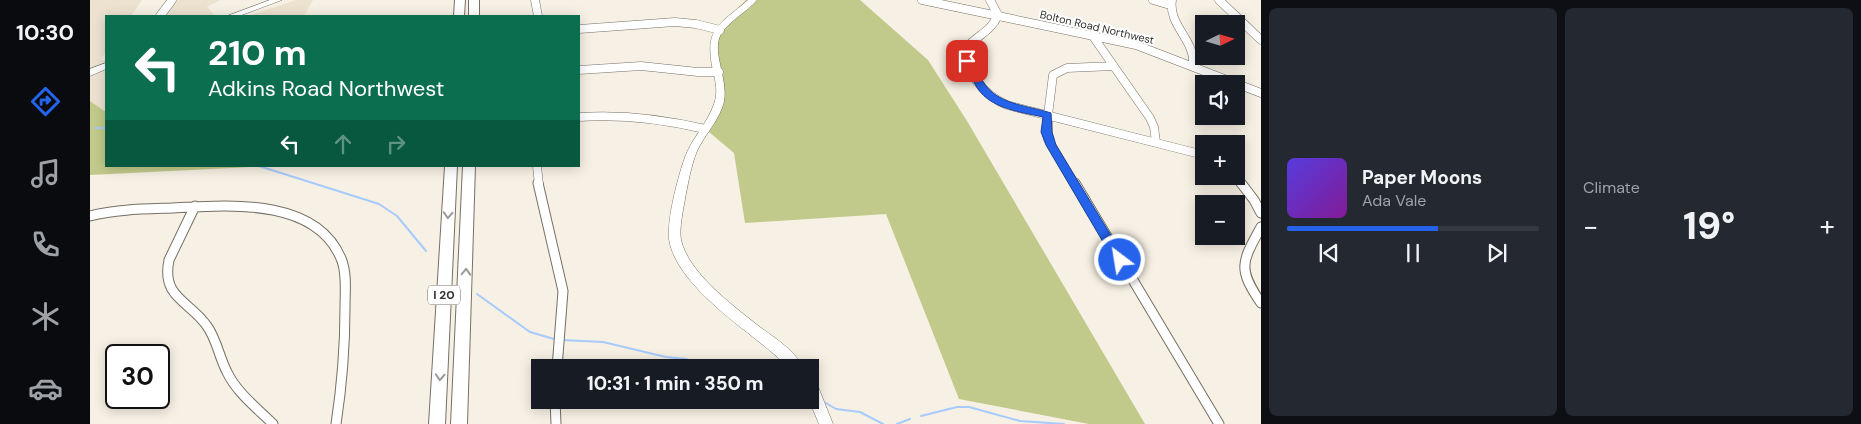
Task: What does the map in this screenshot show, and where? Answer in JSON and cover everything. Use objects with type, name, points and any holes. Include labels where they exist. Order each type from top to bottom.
[{"type":"highway","points":[[460,0],[460,15]]},
{"type":"highway","points":[[474,0],[474,15]]},
{"type":"highway","name":"I 20","points":[[437,424],[451,167]]},
{"type":"highway","name":"I 20","points":[[460,424],[469,167]]},
{"type":"highway","points":[[463,356],[464,424]]},
{"type":"main road","points":[[234,15],[278,0]]},
{"type":"main road","points":[[753,0],[720,30],[714,45],[722,87],[721,97],[693,149],[687,166],[675,229],[676,246],[683,261],[703,285],[789,359]]},
{"type":"main road","points":[[90,73],[105,66]]},
{"type":"main road","points":[[819,406],[826,424]]},
{"type":"street","points":[[161,15],[172,0]]},
{"type":"street","points":[[535,0],[538,15]]},
{"type":"street","name":"Bolton Road Northwest","points":[[922,0],[1136,45],[1261,93]]},
{"type":"street","points":[[990,0],[998,15],[992,28],[968,46],[966,54],[967,61],[982,88],[992,97],[1007,105],[1195,153]]},
{"type":"street","points":[[1153,0],[1171,2],[1172,16],[1194,51],[1195,60],[1193,66]]},
{"type":"street","points":[[1219,0],[1261,40]]},
{"type":"street","points":[[580,29],[675,22],[696,24],[720,30]]},
{"type":"street","points":[[1092,35],[1150,118],[1154,127],[1156,142]]},
{"type":"street","points":[[580,70],[641,66],[698,72],[719,72]]},
{"type":"street","points":[[1113,66],[1068,68],[1056,72],[1051,79],[1047,132],[1051,145],[1219,424]]},
{"type":"street","points":[[580,117],[605,115],[648,116],[704,129]]},
{"type":"street","points":[[537,167],[537,178],[563,291],[558,359]]},
{"type":"street","points":[[1242,185],[1261,213]]},
{"type":"street","points":[[90,216],[112,211],[236,205],[266,209],[309,224],[323,233],[333,244],[342,262],[345,281],[345,356],[336,424]]},
{"type":"street","points":[[195,206],[168,262],[166,276],[170,288],[210,330],[227,373],[235,387],[273,424]]},
{"type":"street","points":[[1261,227],[1244,258],[1243,266],[1244,274],[1261,303]]},
{"type":"street","points":[[555,409],[556,424]]},
{"type":"shaded area","points":[[90,0],[142,0],[132,15],[105,15],[105,54],[101,60],[105,59],[105,111],[90,101]]},
{"type":"shaded area","points":[[173,0],[220,0],[207,7],[214,15],[162,15]]},
{"type":"shaded area","points":[[296,0],[313,0],[305,15],[251,15]]},
{"type":"green space","points":[[746,0],[860,0],[928,60],[967,121],[1145,424],[1089,424],[959,399],[886,214],[745,223],[734,153],[703,127],[721,90],[715,31]]},
{"type":"green space","points":[[90,101],[105,111],[105,167],[252,167],[90,175]]},
{"type":"waterway","points":[[95,128],[105,128]]},
{"type":"waterway","points":[[262,167],[379,204],[397,216],[426,251]]},
{"type":"waterway","points":[[477,294],[530,332],[554,339]]},
{"type":"waterway","points":[[562,340],[603,342],[666,357],[686,359]]},
{"type":"waterway","points":[[826,403],[836,409],[860,412],[883,424]]},
{"type":"waterway","points":[[921,416],[957,407],[969,407],[1020,421],[1064,424]]},
{"type":"waterway","points":[[897,424],[910,419]]},
{"type":"route","points":[[967,61],[982,88],[999,102],[1048,115],[1048,139],[1120,260]]}]
